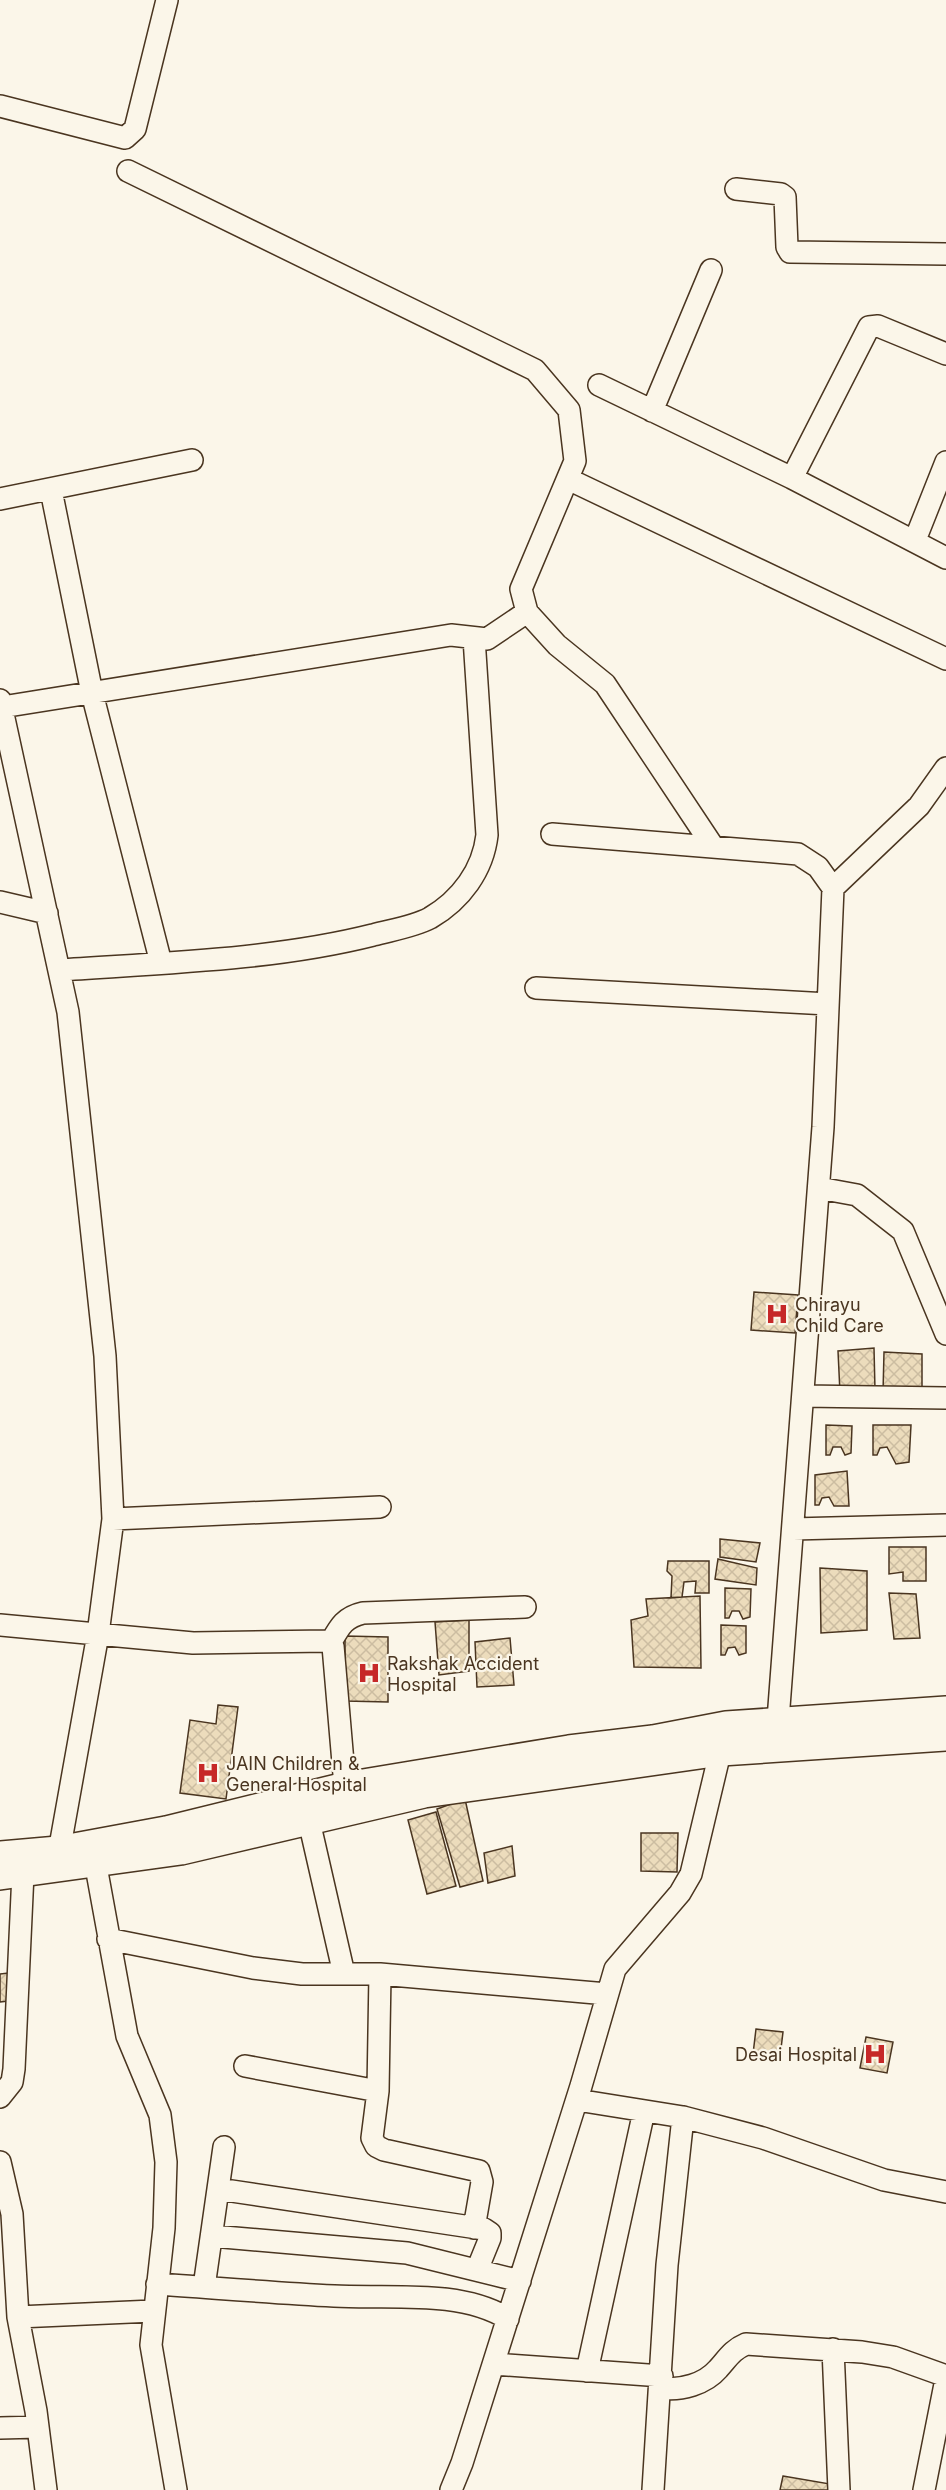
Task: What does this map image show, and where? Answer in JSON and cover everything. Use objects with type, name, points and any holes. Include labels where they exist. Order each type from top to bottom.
[{"type":"main road","points":[[93,1854],[166,1830],[345,1786],[569,1749],[653,1739],[726,1725],[946,1710]]},
{"type":"main road","points":[[11,1875],[57,1860],[93,1854],[181,1851],[424,1794],[721,1752],[946,1737]]},
{"type":"main road","points":[[0,1855],[57,1860]]},
{"type":"street","points":[[0,106],[125,138],[135,129],[167,0]]},
{"type":"street","points":[[128,171],[535,370],[570,410],[576,461],[521,589],[527,612],[557,645],[605,684],[712,846]]},
{"type":"street","points":[[736,189],[781,194],[785,197],[787,247],[790,252],[946,254]]},
{"type":"street","points":[[652,411],[711,270]]},
{"type":"street","points":[[792,478],[869,327],[878,326],[946,354]]},
{"type":"street","points":[[599,385],[792,478],[946,558]]},
{"type":"street","points":[[0,499],[192,460]]},
{"type":"street","points":[[915,540],[946,462]]},
{"type":"street","points":[[568,479],[946,658]]},
{"type":"street","points":[[51,490],[92,693],[161,963]]},
{"type":"street","points":[[57,1860],[98,1634],[113,1519],[105,1356],[68,1012],[1,703],[92,693],[451,635],[474,638],[492,636],[527,612]]},
{"type":"street","points":[[59,970],[161,963],[315,947],[418,923],[442,910],[457,897],[482,862],[487,835],[474,638]]},
{"type":"street","points":[[833,888],[919,806],[946,768]]},
{"type":"street","points":[[552,834],[798,854],[818,867],[833,888],[819,1188],[778,1720]]},
{"type":"street","points":[[0,902],[47,913]]},
{"type":"street","points":[[536,988],[828,1004]]},
{"type":"street","points":[[819,1188],[857,1195],[903,1231],[946,1334]]},
{"type":"street","points":[[803,1396],[946,1398]]},
{"type":"street","points":[[113,1519],[380,1507]]},
{"type":"street","points":[[793,1529],[946,1526]]},
{"type":"street","points":[[345,1786],[331,1642],[340,1625],[350,1616],[363,1613],[525,1607]]},
{"type":"street","points":[[0,1624],[193,1643],[325,1640],[331,1642]]},
{"type":"street","points":[[451,2490],[494,2364],[577,2100],[615,1969],[680,1893],[691,1874],[726,1725]]},
{"type":"street","points":[[309,1821],[344,1974]]},
{"type":"street","points":[[93,1854],[127,2036],[160,2115],[166,2162],[164,2228],[153,2311],[152,2354],[176,2490]]},
{"type":"street","points":[[0,2097],[12,2082],[14,2069],[11,1875]]},
{"type":"street","points":[[108,1939],[252,1968],[302,1974],[380,1974],[608,1994]]},
{"type":"street","points":[[380,1974],[378,2091],[372,2138],[376,2146],[384,2150],[479,2170],[482,2182],[474,2228]]},
{"type":"street","points":[[245,2066],[378,2091]]},
{"type":"street","points":[[577,2100],[683,2117],[764,2138],[884,2180],[946,2192]]},
{"type":"street","points":[[587,2371],[644,2111]]},
{"type":"street","points":[[653,2490],[668,2265],[683,2117]]},
{"type":"street","points":[[204,2287],[224,2147]]},
{"type":"street","points":[[0,2162],[12,2214],[8,2275],[38,2427],[46,2490]]},
{"type":"street","points":[[218,2189],[474,2228],[490,2233],[477,2270]]},
{"type":"street","points":[[212,2236],[384,2250],[520,2281]]},
{"type":"street","points":[[157,2284],[475,2302],[493,2309],[508,2319]]},
{"type":"street","points":[[18,2317],[153,2311]]},
{"type":"street","points":[[494,2364],[587,2371],[662,2382],[698,2384],[717,2371],[734,2350],[746,2344],[833,2349],[893,2357],[946,2378],[924,2490]]},
{"type":"street","points":[[833,2349],[839,2490]]},
{"type":"street","points":[[0,2428],[38,2427]]},
{"type":"building","points":[[754,1292],[798,1295],[795,1333],[751,1330]]},
{"type":"building","points":[[874,1348],[875,1390],[840,1393],[838,1351]]},
{"type":"building","points":[[884,1352],[922,1354],[922,1394],[883,1393]]},
{"type":"building","points":[[826,1425],[852,1426],[851,1453],[845,1455],[841,1447],[833,1447],[830,1455],[826,1455]]},
{"type":"building","points":[[873,1425],[911,1425],[909,1462],[896,1464],[887,1447],[880,1448],[877,1455],[873,1455]]},
{"type":"building","points":[[847,1471],[849,1506],[834,1506],[829,1497],[822,1498],[819,1505],[815,1505],[815,1475]]},
{"type":"building","points":[[720,1539],[760,1543],[756,1562],[720,1557]]},
{"type":"building","points":[[889,1547],[926,1547],[926,1581],[903,1581],[903,1572],[889,1574]]},
{"type":"building","points":[[718,1559],[757,1568],[756,1585],[715,1579]]},
{"type":"building","points":[[668,1561],[709,1561],[709,1593],[695,1593],[696,1581],[684,1582],[682,1597],[671,1598],[672,1576],[667,1571]]},
{"type":"building","points":[[820,1568],[867,1571],[867,1630],[821,1633]]},
{"type":"building","points":[[725,1588],[751,1589],[750,1617],[743,1619],[739,1611],[732,1611],[729,1618],[725,1618]]},
{"type":"building","points":[[889,1593],[916,1594],[920,1638],[894,1639]]},
{"type":"building","points":[[700,1596],[701,1668],[634,1667],[631,1620],[648,1616],[646,1599]]},
{"type":"building","points":[[469,1620],[469,1671],[439,1675],[435,1622]]},
{"type":"building","points":[[721,1625],[746,1626],[746,1653],[739,1655],[735,1647],[728,1648],[725,1655],[721,1655]]},
{"type":"building","points":[[345,1636],[388,1637],[388,1702],[345,1701]]},
{"type":"building","points":[[510,1638],[514,1685],[477,1687],[475,1642]]},
{"type":"building","points":[[218,1705],[238,1707],[226,1799],[180,1793],[190,1720],[216,1724]]},
{"type":"building","points":[[465,1799],[483,1881],[460,1887],[437,1809]]},
{"type":"building","points":[[436,1812],[456,1886],[427,1894],[408,1820]]},
{"type":"building","points":[[641,1833],[678,1833],[677,1872],[641,1871]]},
{"type":"building","points":[[512,1846],[515,1876],[488,1883],[484,1853]]},
{"type":"building","points":[[8,1973],[8,2001],[0,2002],[0,1974]]},
{"type":"building","points":[[756,2029],[783,2032],[780,2057],[753,2054]]},
{"type":"building","points":[[866,2037],[893,2042],[887,2073],[860,2068]]},
{"type":"building","points":[[783,2476],[836,2485],[835,2490],[780,2490]]},
{"type":"place","name":"Chirayu Child Care","points":[[777,1314]]},
{"type":"place","name":"Rakshak Accident Hospital","points":[[369,1673]]},
{"type":"place","name":"JAIN Children & General Hospital","points":[[208,1773]]},
{"type":"place","name":"Desai Hospital","points":[[875,2054]]}]
